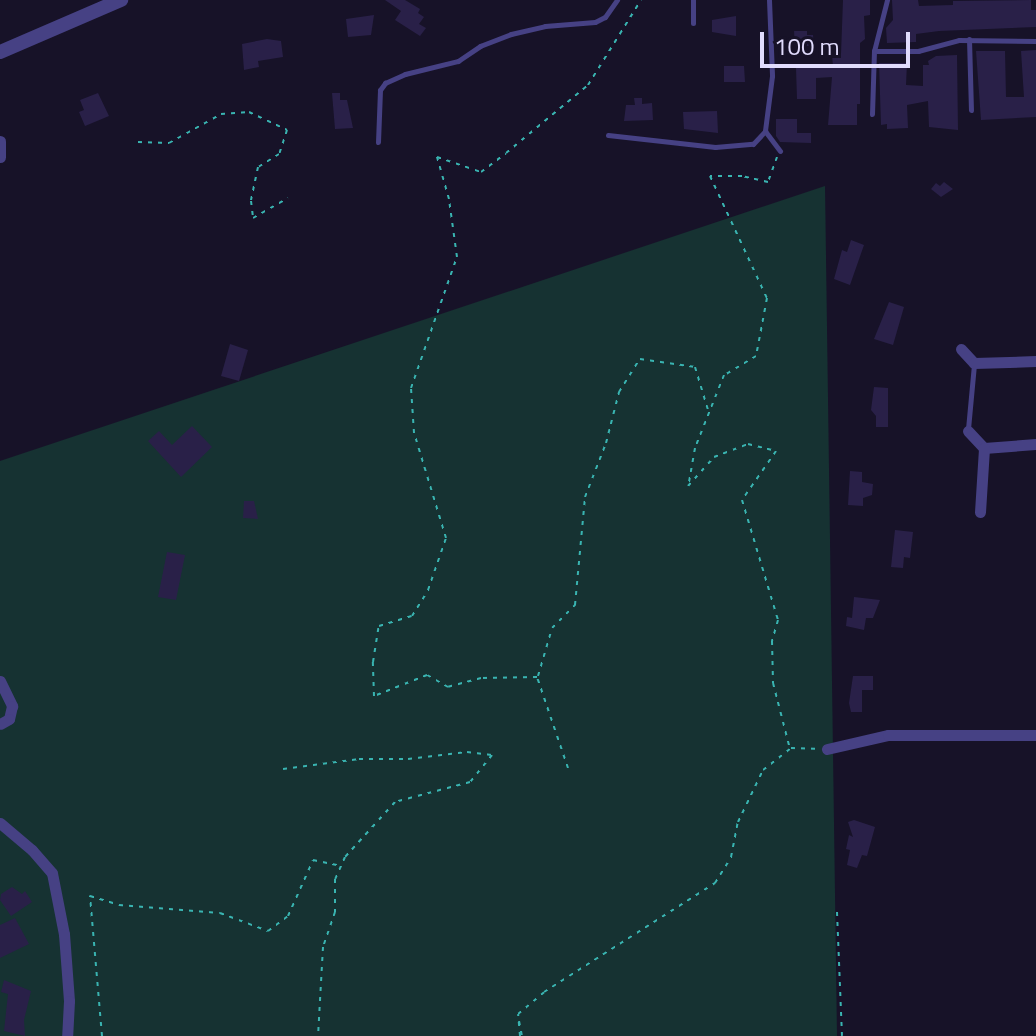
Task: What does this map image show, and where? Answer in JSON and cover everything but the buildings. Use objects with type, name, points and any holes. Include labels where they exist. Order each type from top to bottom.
[{"type":"street","points":[[0,52],[121,0]]},
{"type":"street","points":[[0,141],[0,157]]},
{"type":"street","points":[[961,349],[974,363],[1036,361]]},
{"type":"street","points":[[968,431],[984,448],[980,512]]},
{"type":"street","points":[[984,448],[1036,444]]},
{"type":"street","points":[[0,681],[12,706],[9,719],[0,724]]},
{"type":"street","points":[[827,749],[888,735],[1036,735]]},
{"type":"street","points":[[0,823],[32,850],[52,873],[64,934],[69,1001],[67,1036]]},
{"type":"lane","points":[[378,142],[380,90],[385,83],[405,74],[458,61],[480,46],[511,34],[545,26],[595,22],[605,17],[617,0]]},
{"type":"lane","points":[[693,0],[693,23]]},
{"type":"lane","points":[[608,135],[715,147],[753,144],[765,131],[772,76],[769,0]]},
{"type":"lane","points":[[872,114],[874,51],[887,0]]},
{"type":"lane","points":[[874,51],[918,51],[969,39],[1036,41]]},
{"type":"lane","points":[[969,39],[971,110]]},
{"type":"lane","points":[[765,131],[780,151]]},
{"type":"lane","points":[[968,431],[974,363]]},
{"type":"path","points":[[537,677],[481,678],[448,687],[427,675],[374,696],[373,662],[379,626],[412,616],[428,590],[446,538],[414,433],[411,388],[457,257],[449,199],[437,157],[481,172],[506,153],[588,85],[641,0]]},
{"type":"path","points":[[138,142],[169,143],[221,114],[249,112],[287,130],[279,154],[258,167],[251,201],[253,218],[288,198]]},
{"type":"path","points":[[780,151],[768,182],[742,176],[710,176],[767,298],[756,356],[724,375],[695,448],[688,486],[714,457],[736,448],[748,444],[776,451],[742,500],[778,620],[772,641],[773,683],[790,749]]},
{"type":"path","points":[[568,768],[537,677],[552,628],[575,605],[585,497],[606,443],[619,392],[640,359],[695,367],[709,413]]},
{"type":"path","points":[[521,1036],[518,1014],[596,957],[715,883],[731,857],[738,822],[763,770],[790,749],[827,749]]},
{"type":"path","points":[[283,769],[359,759],[408,759],[467,752],[492,755],[470,782],[395,802],[341,866],[335,879],[335,912],[323,947],[318,1036]]},
{"type":"path","points":[[102,1036],[90,896],[119,905],[220,913],[268,931],[288,916],[313,860],[341,866]]},
{"type":"path","points":[[837,912],[842,1036]]},
{"type":"green space","points":[[825,186],[837,1036],[0,1036],[0,461]]}]
